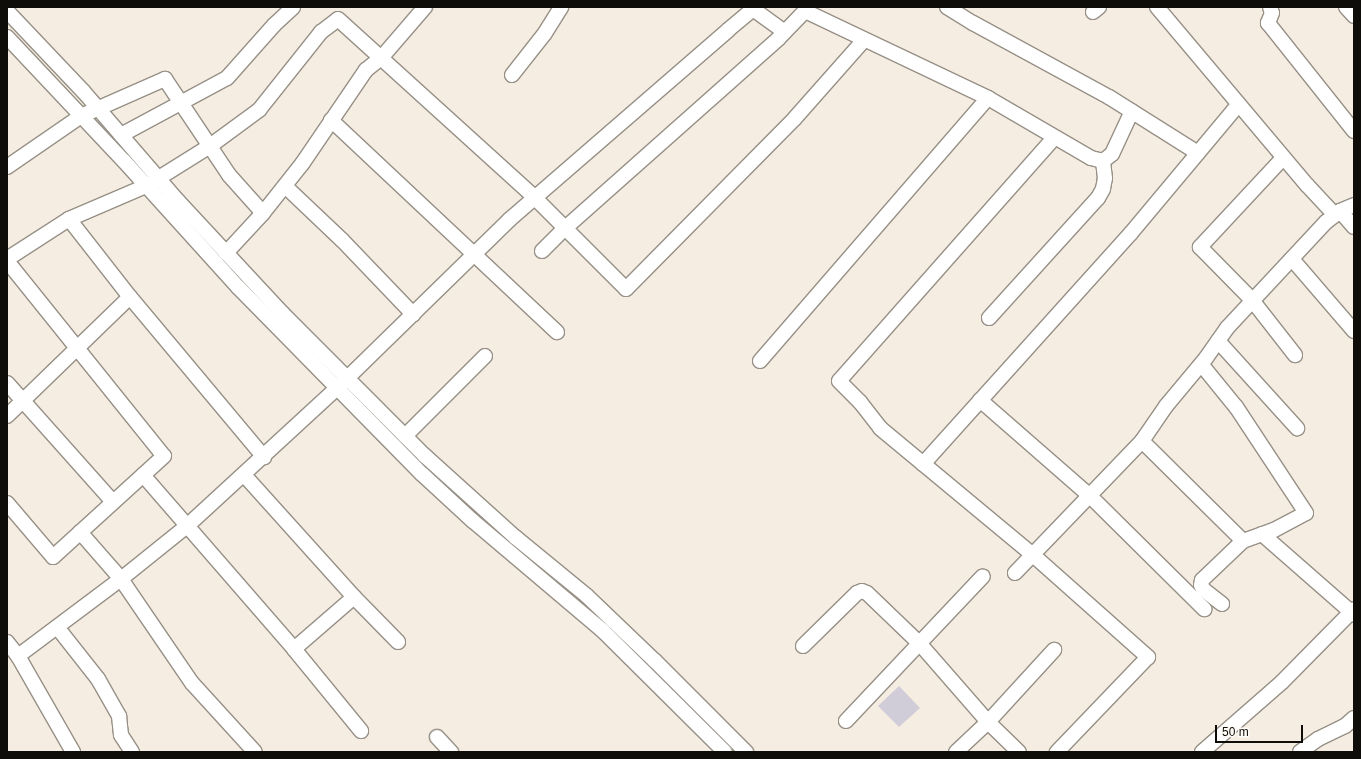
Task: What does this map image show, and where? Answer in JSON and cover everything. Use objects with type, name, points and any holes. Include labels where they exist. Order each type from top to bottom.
[{"type":"street","points":[[121,135],[227,78],[274,24],[293,7]]},
{"type":"street","points":[[226,253],[263,213],[302,164],[366,70],[382,57],[425,7]]},
{"type":"street","points":[[512,75],[545,32],[561,7]]},
{"type":"street","points":[[947,7],[1132,111],[1198,153]]},
{"type":"street","points":[[1157,7],[1283,158],[1354,227]]},
{"type":"street","points":[[1270,7],[1272,13],[1268,23],[1354,131]]},
{"type":"street","points":[[1346,7],[1354,16]]},
{"type":"street","points":[[18,656],[121,579],[187,526],[264,457],[342,383],[474,253],[534,197],[753,9],[785,32]]},
{"type":"street","points":[[542,251],[564,228],[722,90],[785,32],[807,9],[864,40],[988,98],[1054,138],[1091,158],[1103,161]]},
{"type":"street","points":[[7,11],[98,108],[158,178],[282,314],[422,474],[473,521],[602,630],[726,752]]},
{"type":"street","points":[[7,503],[53,557],[164,456],[76,349],[7,260],[69,219],[146,186],[210,146],[259,110],[321,32],[338,19],[382,57],[534,197],[626,289],[795,118],[864,40]]},
{"type":"street","points":[[7,37],[238,287],[342,383],[405,436],[515,537],[587,596],[641,647],[746,752]]},
{"type":"street","points":[[7,167],[81,116],[165,79],[180,104],[229,175],[263,213]]},
{"type":"street","points":[[760,361],[988,98]]},
{"type":"street","points":[[923,464],[1131,233],[1238,105]]},
{"type":"street","points":[[1103,161],[1112,154],[1132,111]]},
{"type":"street","points":[[331,120],[557,332]]},
{"type":"street","points":[[1054,138],[839,381],[860,402],[880,428],[1033,555],[1148,657],[1057,752]]},
{"type":"street","points":[[1283,158],[1200,247],[1252,300],[1295,355]]},
{"type":"street","points":[[989,318],[1098,198],[1103,189],[1105,178],[1103,161]]},
{"type":"street","points":[[285,186],[342,240],[413,314]]},
{"type":"street","points":[[1015,573],[1142,441],[1166,406],[1201,364],[1227,328],[1252,300],[1326,222],[1338,213],[1354,205]]},
{"type":"street","points":[[69,219],[130,297],[264,457]]},
{"type":"street","points":[[1292,259],[1354,331]]},
{"type":"street","points":[[7,416],[130,297]]},
{"type":"street","points":[[1218,341],[1297,428]]},
{"type":"street","points":[[405,436],[485,356]]},
{"type":"street","points":[[1201,364],[1236,408],[1306,512],[1262,534],[1243,541],[1202,580],[1201,585],[1203,589],[1222,604]]},
{"type":"street","points":[[7,383],[113,502]]},
{"type":"street","points":[[980,400],[1090,496],[1204,609]]},
{"type":"street","points":[[1142,441],[1243,541]]},
{"type":"street","points":[[143,475],[294,649],[362,731]]},
{"type":"street","points":[[244,475],[354,597],[398,642]]},
{"type":"street","points":[[80,532],[121,579],[192,683],[255,752]]},
{"type":"street","points":[[1202,752],[1282,682],[1353,612],[1262,534]]},
{"type":"street","points":[[846,721],[983,576]]},
{"type":"street","points":[[803,646],[857,593],[862,591],[867,593],[920,644],[988,722],[1019,752]]},
{"type":"street","points":[[294,649],[354,597]]},
{"type":"street","points":[[57,627],[98,679],[119,716],[121,735],[132,752]]},
{"type":"street","points":[[7,642],[18,656],[73,752]]},
{"type":"street","points":[[630,658],[641,647]]},
{"type":"street","points":[[956,752],[988,722],[1054,650]]},
{"type":"street","points":[[1300,752],[1318,739],[1345,726],[1354,718]]},
{"type":"street","points":[[437,737],[451,752]]},
{"type":"building","points":[[899,686],[920,708],[899,727],[878,706]]}]
